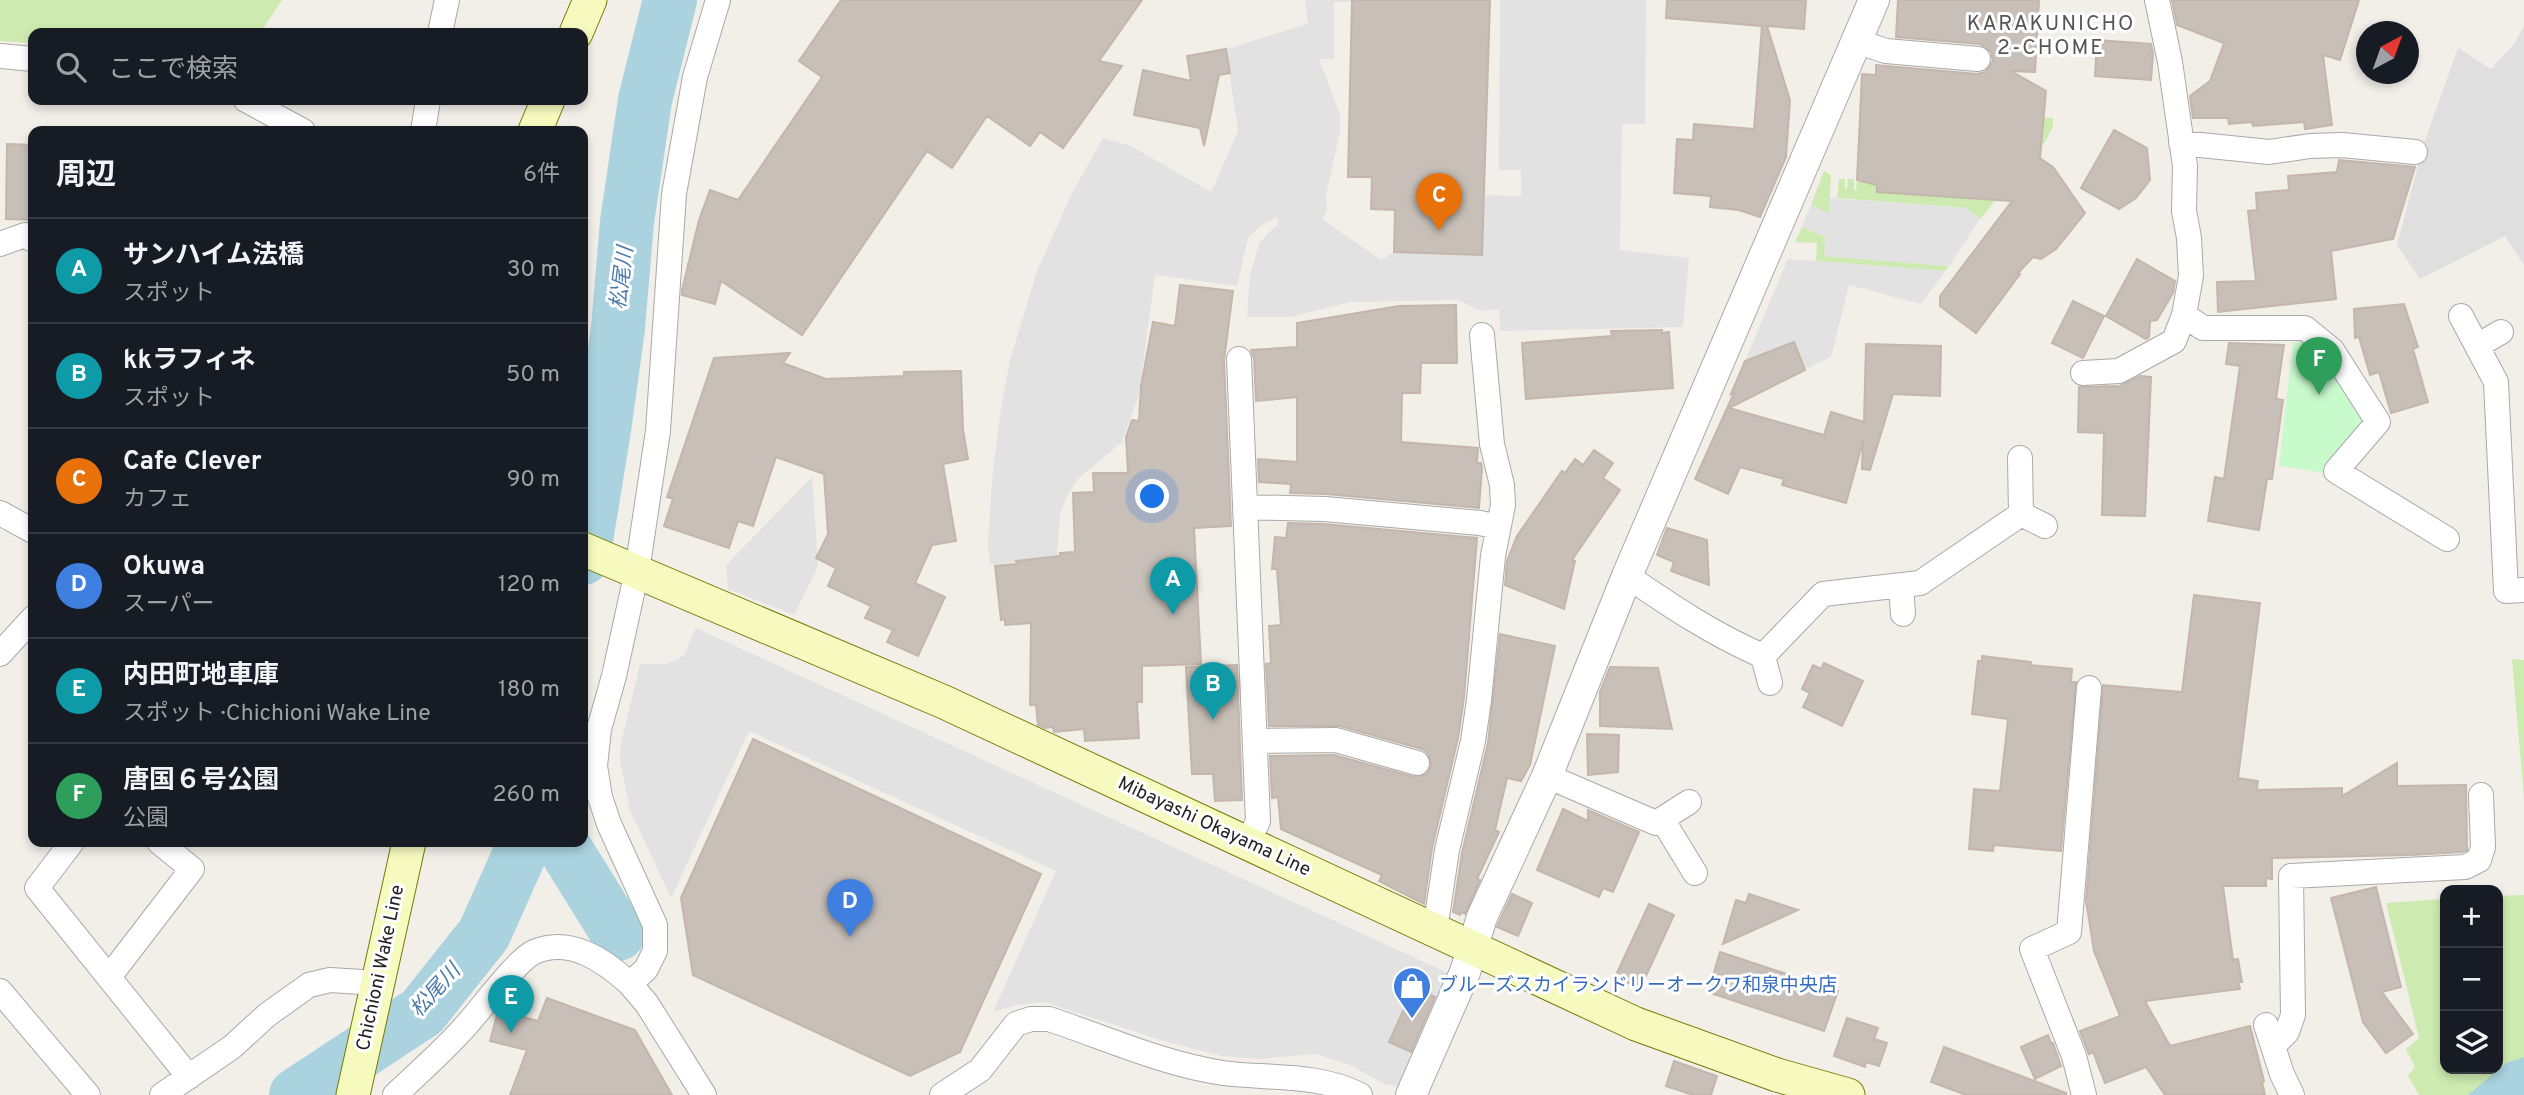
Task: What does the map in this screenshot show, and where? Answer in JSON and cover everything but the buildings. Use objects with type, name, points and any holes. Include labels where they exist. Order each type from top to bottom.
[{"type":"main road","points":[[578,28],[590,0]]},
{"type":"main road","points":[[537,126],[546,105]]},
{"type":"main road","name":"Mibayashi Okayama Line","points":[[588,551],[944,702],[1636,1024],[1777,1075],[1848,1095]]},
{"type":"main road","name":"Chichioni Wake Line","points":[[352,1095],[408,847]]},
{"type":"street","points":[[441,28],[447,0]]},
{"type":"street","points":[[630,984],[646,969],[655,951],[655,925],[609,824],[600,796],[595,766],[599,729],[614,676],[631,569],[658,431],[674,194],[695,77],[719,0]]},
{"type":"street","points":[[1411,1095],[1465,972],[1482,917],[1547,776],[1627,576],[1874,0]]},
{"type":"street","points":[[2083,373],[2119,371],[2175,341],[2184,315],[2190,276],[2189,238],[2184,211],[2185,166],[2170,62],[2157,0]]},
{"type":"street","points":[[1856,41],[1886,51],[1978,59]]},
{"type":"street","points":[[0,56],[28,59]]},
{"type":"street","points":[[255,105],[294,126]]},
{"type":"street","points":[[424,126],[427,105]]},
{"type":"street","points":[[2181,143],[2269,152],[2342,145],[2415,152]]},
{"type":"street","points":[[0,244],[25,235],[28,237]]},
{"type":"street","points":[[2184,315],[2203,328],[2305,328],[2332,350],[2378,422],[2336,471],[2447,538]]},
{"type":"street","points":[[2461,316],[2496,382],[2512,475],[2506,591],[2524,590]]},
{"type":"street","points":[[2477,346],[2501,332]]},
{"type":"street","points":[[1435,930],[1447,850],[1473,741],[1491,575],[1503,505],[1502,485],[1492,444],[1482,335]]},
{"type":"street","points":[[1239,359],[1258,821],[1248,842]]},
{"type":"street","points":[[2020,458],[2021,514]]},
{"type":"street","points":[[1245,507],[1325,509],[1480,523],[1498,527]]},
{"type":"street","points":[[0,513],[28,528]]},
{"type":"street","points":[[1763,656],[1823,594],[1920,583],[2021,514]]},
{"type":"street","points":[[2021,514],[2045,526]]},
{"type":"street","points":[[1627,576],[1737,645],[1763,656]]},
{"type":"street","points":[[1901,586],[1903,614]]},
{"type":"street","points":[[0,654],[28,623]]},
{"type":"street","points":[[1763,656],[1770,683]]},
{"type":"street","points":[[2084,1095],[2074,1055],[2032,949],[2069,932],[2089,688]]},
{"type":"street","points":[[1255,741],[1336,740],[1417,764]]},
{"type":"street","points":[[1547,776],[1656,822],[1689,802]]},
{"type":"street","points":[[2292,1095],[2282,1074],[2270,1035],[2287,1032],[2293,1015],[2291,876],[2465,867],[2479,860],[2483,847],[2481,795]]},
{"type":"street","points":[[1662,819],[1695,873]]},
{"type":"street","points":[[68,847],[37,888],[189,1077]]},
{"type":"street","points":[[109,977],[192,869],[165,847]]},
{"type":"street","points":[[395,1095],[460,1032],[520,963],[534,952],[566,948],[584,951],[611,966],[630,984],[647,1004],[704,1095]]},
{"type":"street","points":[[162,1095],[232,1047],[267,1015],[309,985],[330,979],[375,993]]},
{"type":"street","points":[[0,990],[88,1095]]},
{"type":"street","points":[[942,1095],[980,1070],[1016,1024],[1031,1019],[1049,1020],[1181,1064],[1223,1073],[1309,1079],[1347,1088],[1360,1095]]},
{"type":"shaded area","points":[[1305,0],[1352,0],[1334,2],[1334,59],[1319,59],[1340,115],[1340,131],[1326,196],[1327,209],[1322,219],[1381,260],[1394,252],[1482,255],[1484,195],[1521,196],[1521,170],[1499,170],[1500,0],[1646,0],[1645,124],[1622,124],[1620,250],[1689,258],[1683,327],[1500,331],[1499,309],[1480,311],[1459,300],[1350,302],[1291,317],[1247,317],[1250,276],[1259,244],[1278,225],[1277,217],[1260,226],[1248,238],[1237,286],[1155,275],[1139,394],[1122,442],[1078,479],[1068,494],[1060,514],[1057,557],[990,565],[988,545],[992,479],[1010,360],[1037,271],[1070,197],[1103,138],[1131,146],[1211,192],[1238,131],[1226,49],[1308,24]]},
{"type":"shaded area","points":[[2524,26],[2524,265],[2505,236],[2420,279],[2397,245],[2424,143],[2458,48],[2491,69],[2514,44]]},
{"type":"shaded area","points":[[1830,198],[1966,208],[1980,219],[1949,266],[1824,256],[1825,236],[1802,227],[1811,205],[1829,214]]},
{"type":"shaded area","points":[[1788,259],[1945,271],[1921,304],[1849,285],[1831,356],[1805,370],[1794,342],[1745,361]]},
{"type":"shaded area","points":[[812,477],[818,566],[794,615],[728,589],[726,565]]},
{"type":"shaded area","points":[[696,628],[1448,973],[1399,1086],[1384,1084],[1350,1065],[1316,1054],[1260,1059],[1222,1056],[1167,1042],[1044,1002],[1017,1005],[993,1012],[1056,871],[749,731],[671,898],[630,810],[620,761],[621,743],[640,664],[666,664],[677,660],[684,655]]},
{"type":"green space","points":[[0,0],[282,0],[263,28],[28,28],[28,43],[0,41]]},
{"type":"green space","points":[[1986,115],[2053,118],[2053,126],[2045,142],[1980,219],[1966,208],[1837,198],[1839,179],[1845,179],[1847,189],[1848,179],[1854,179],[1854,190],[1857,180],[1877,182],[1877,192],[1990,200],[1995,127]]},
{"type":"green space","points":[[1824,171],[1831,175],[1829,214],[1811,205]]},
{"type":"green space","points":[[1802,227],[1825,236],[1825,256],[1949,266],[1945,271],[1816,261],[1817,243],[1795,242]]},
{"type":"green space","points":[[2293,342],[2304,342],[2320,353],[2366,421],[2325,473],[2279,466]]},
{"type":"green space","points":[[2512,659],[2524,660],[2524,799]]},
{"type":"green space","points":[[2524,895],[2524,1095],[2419,1095],[2408,1076],[2415,1067],[2406,1049],[2419,1038],[2386,903],[2440,899],[2440,1074],[2503,1074],[2503,896]]},
{"type":"water","points":[[2524,1057],[2524,1095],[2468,1095],[2493,1074],[2503,1074],[2503,1066]]},
{"type":"waterway","name":"松尾川","points":[[588,528],[618,328],[627,222],[645,100],[670,0]]},
{"type":"waterway","name":"松尾川","points":[[296,1095],[422,1012],[484,934],[523,847]]},
{"type":"waterway","points":[[564,847],[618,934]]},
{"type":"place","name":"Cafe Clever","points":[[1439,231]]},
{"type":"place","name":"唐国６号公園","points":[[2319,395]]},
{"type":"place","name":"サンハイム法橋","points":[[1173,615]]},
{"type":"place","name":"kkラフィネ","points":[[1213,720]]},
{"type":"place","name":"Okuwa","points":[[850,937]]},
{"type":"place","name":"ブルーズスカイランドリーオークワ和泉中央店","points":[[1412,1020]]},
{"type":"place","name":"内田町地車庫","points":[[511,1033]]},
{"type":"district","name":"KARAKUNICHO 2-CHOME","points":[[2051,36]]}]
